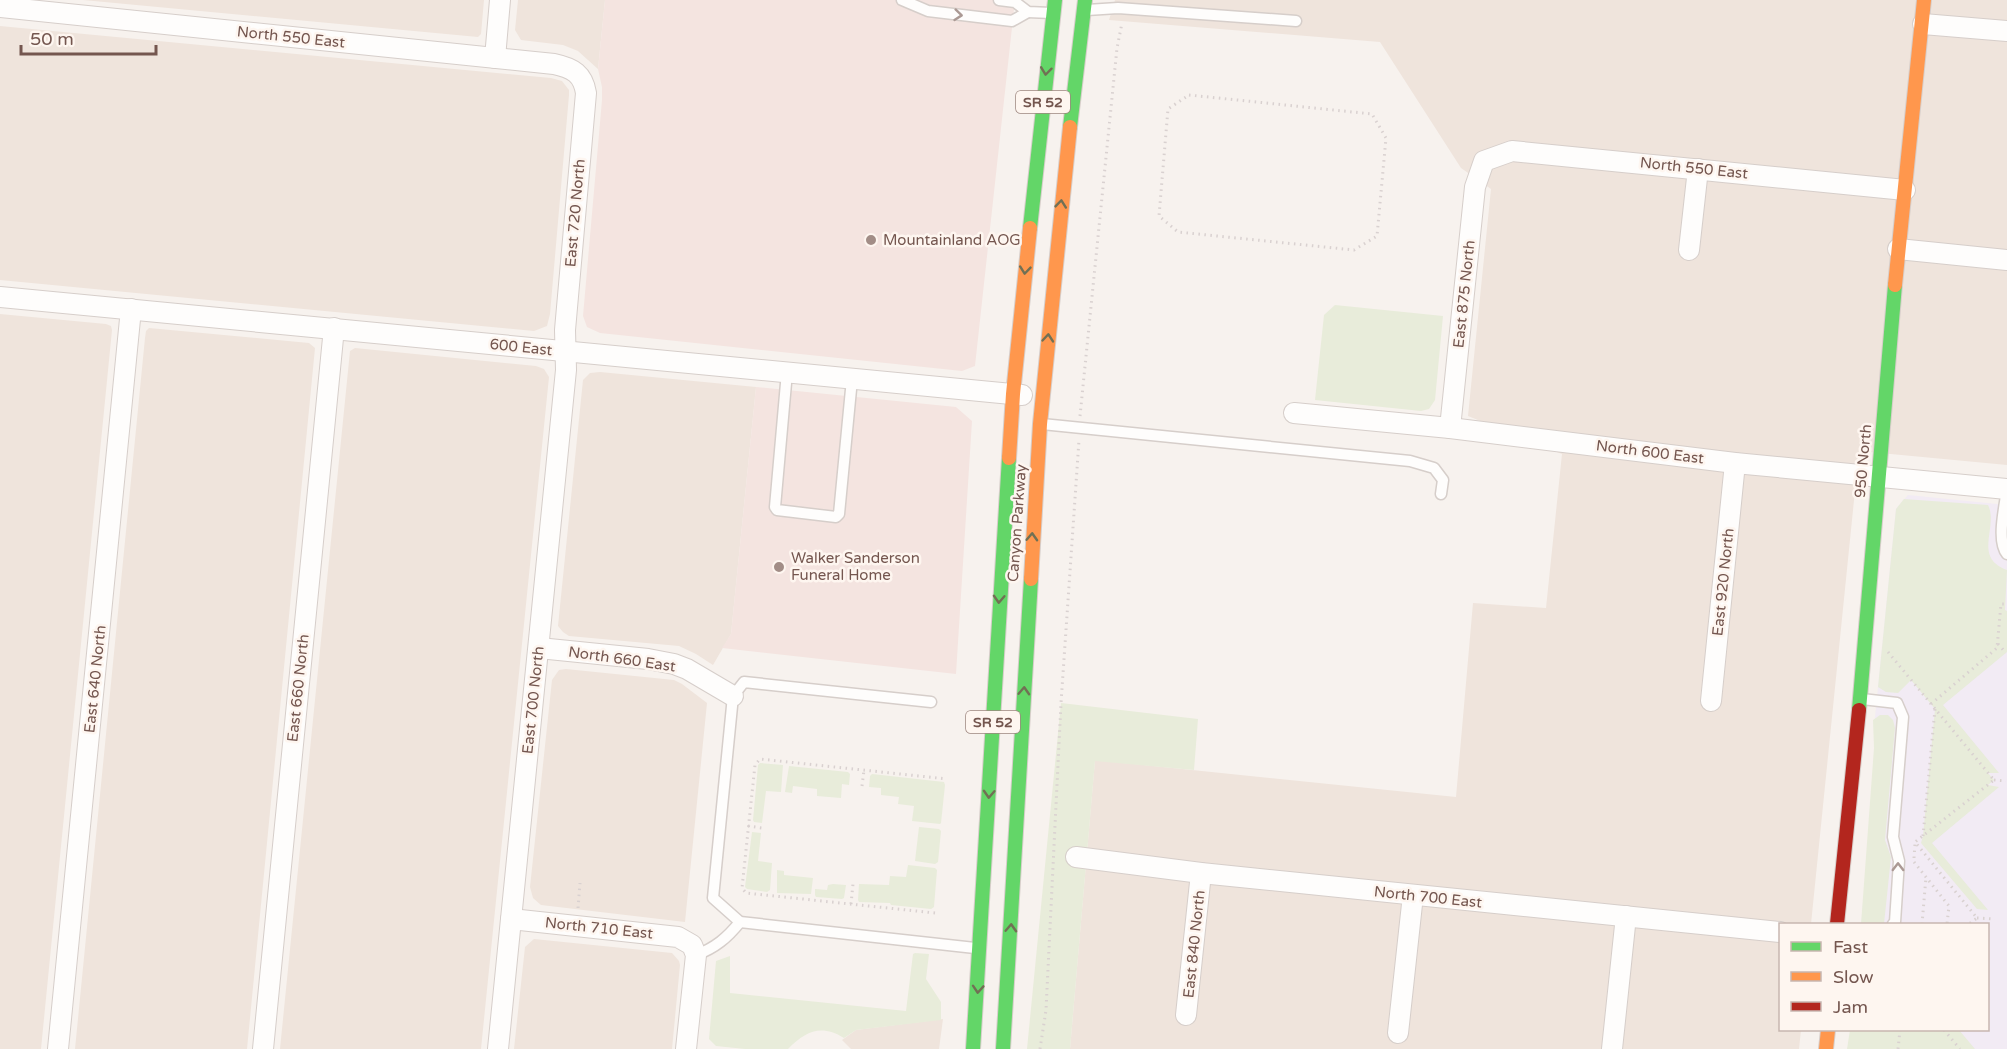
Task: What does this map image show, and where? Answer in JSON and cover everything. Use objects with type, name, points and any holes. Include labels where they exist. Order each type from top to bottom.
[{"type":"main road","name":"950 North","points":[[1837,923],[1924,0]]},
{"type":"main road","name":"Canyon Parkway","points":[[973,1049],[981,948],[1013,394],[1042,109],[1069,8]]},
{"type":"main road","name":"Canyon Parkway","points":[[1003,1049],[1040,424],[1064,175],[1069,8]]},
{"type":"main road","points":[[1826,1049],[1828,1031]]},
{"type":"street","points":[[495,58],[500,0]]},
{"type":"street","name":"North 550 East","points":[[0,7],[566,66],[580,75]]},
{"type":"street","points":[[1923,24],[2007,31]]},
{"type":"street","name":"East 720 North","points":[[566,352],[565,330],[586,93],[580,75]]},
{"type":"street","name":"North 550 East","points":[[1484,161],[1512,151],[1905,190]]},
{"type":"street","name":"East 875 North","points":[[1450,428],[1475,187],[1484,161]]},
{"type":"street","points":[[1689,250],[1698,169]]},
{"type":"street","points":[[1899,249],[2007,260]]},
{"type":"street","name":"600 East","points":[[0,297],[1042,397]]},
{"type":"street","name":"East 640 North","points":[[58,1049],[131,309]]},
{"type":"street","name":"East 660 North","points":[[263,1049],[334,328]]},
{"type":"street","name":"East 700 North","points":[[498,1049],[567,370],[566,352]]},
{"type":"street","name":"North 600 East","points":[[1294,413],[1450,428],[1735,463],[2007,489]]},
{"type":"street","name":"East 920 North","points":[[1711,701],[1735,463]]},
{"type":"street","name":"North 660 East","points":[[539,648],[648,659],[674,664],[687,669],[733,696]]},
{"type":"street","name":"North 700 East","points":[[1076,857],[1201,873],[1779,932]]},
{"type":"street","name":"East 840 North","points":[[1186,1015],[1201,873]]},
{"type":"street","points":[[1398,1033],[1413,895]]},
{"type":"street","points":[[1612,1049],[1626,916]]},
{"type":"street","name":"North 710 East","points":[[512,919],[678,937],[690,948]]},
{"type":"street","points":[[686,1049],[690,948]]},
{"type":"lane","points":[[902,0],[928,11],[1012,21],[1028,12],[1069,8],[1124,8],[1296,21]]},
{"type":"lane","points":[[999,0],[1015,2],[1028,12]]},
{"type":"lane","points":[[787,372],[775,507],[777,510],[836,517],[839,514],[852,379]]},
{"type":"lane","points":[[1040,424],[1410,461],[1434,468],[1443,480],[1441,494]]},
{"type":"lane","points":[[2007,489],[2001,540],[2003,550],[2007,554]]},
{"type":"lane","points":[[931,702],[744,682],[733,696],[713,898],[740,922],[981,948]]},
{"type":"lane","points":[[1860,698],[1896,703],[1903,717],[1893,837],[1899,861],[1894,923]]},
{"type":"lane","points":[[690,948],[711,949],[728,937],[740,922]]},
{"type":"path","points":[[1040,1049],[1046,1010],[1061,703],[1080,428],[1117,48],[1124,8]]},
{"type":"path","points":[[1189,94],[1372,114],[1386,138],[1377,236],[1354,250],[1178,232],[1159,216],[1168,110],[1189,94]]},
{"type":"path","points":[[1931,704],[1997,648],[2001,604],[2005,604]]},
{"type":"path","points":[[1997,642],[2006,652]]},
{"type":"path","points":[[1886,650],[1994,780]]},
{"type":"path","points":[[1923,836],[1935,709]]},
{"type":"path","points":[[935,913],[746,893],[742,888],[754,765],[760,759],[947,779]]},
{"type":"path","points":[[862,786],[864,770]]},
{"type":"path","points":[[1977,918],[1916,842],[1994,780],[2006,781]]},
{"type":"path","points":[[748,826],[762,828]]},
{"type":"path","points":[[1914,862],[1949,906],[1947,923]]},
{"type":"path","points":[[1922,923],[1926,877]]},
{"type":"path","points":[[578,909],[580,883]]},
{"type":"path","points":[[851,904],[853,884]]},
{"type":"path","points":[[1970,923],[1977,918],[1995,919]]},
{"type":"path","points":[[1898,1049],[1900,1031]]},
{"type":"path","points":[[1946,1031],[1960,1049]]},
{"type":"shaded area","points":[[83,0],[484,0],[481,34],[478,37]]},
{"type":"shaded area","points":[[518,0],[605,0],[598,69],[578,51],[563,45],[521,40],[515,30]]},
{"type":"shaded area","points":[[605,0],[1015,0],[975,366],[962,371],[600,333],[587,327],[583,316],[602,100],[598,69]]},
{"type":"shaded area","points":[[1115,0],[2007,0],[2007,465],[1859,451],[1811,923],[1779,923],[1779,1031],[1801,1031],[1799,1049],[1070,1049],[1095,760],[1456,797],[1473,603],[1546,608],[1562,454],[1468,416],[1491,189],[1461,168],[1380,42],[1109,20]]},
{"type":"shaded area","points":[[0,26],[551,78],[562,81],[569,90],[569,95],[550,314],[547,326],[534,331],[0,280]]},
{"type":"shaded area","points":[[0,314],[106,324],[111,326],[112,330],[41,1049],[0,1049]]},
{"type":"shaded area","points":[[149,328],[309,343],[315,348],[247,1049],[75,1049],[145,338]]},
{"type":"shaded area","points":[[355,348],[536,366],[544,369],[549,377],[481,1049],[280,1049],[350,351]]},
{"type":"shaded area","points":[[600,372],[756,387],[731,634],[713,665],[679,646],[569,636],[558,626],[583,380],[590,373]]},
{"type":"shaded area","points":[[756,387],[956,407],[972,421],[956,674],[722,648],[731,634]]},
{"type":"shaded area","points":[[1908,495],[2007,505],[2007,1049],[1849,1049],[1851,1031],[1989,1031],[1989,923],[1861,923],[1874,791],[1874,727],[1896,509]]},
{"type":"shaded area","points":[[559,670],[674,680],[707,703],[685,922],[541,905],[533,898],[530,887],[552,680]]},
{"type":"shaded area","points":[[534,939],[672,953],[680,965],[672,1049],[514,1049],[525,947]]},
{"type":"shaded area","points":[[943,1019],[939,1049],[851,1049],[842,1040],[856,1030]]},
{"type":"green space","points":[[1335,305],[1443,316],[1435,400],[1429,409],[1421,411],[1315,400],[1324,315]]},
{"type":"green space","points":[[1904,499],[1988,505],[1991,514],[1988,541],[1991,557],[2007,570],[2005,610],[2007,611],[2007,652],[1943,705],[1999,773],[1988,773],[1994,780],[1988,785],[1999,787],[1932,843],[1988,910],[1977,909],[1921,843],[1935,709],[1911,680],[1898,693],[1886,692],[1878,687],[1896,509]]},
{"type":"green space","points":[[1061,703],[1198,719],[1194,770],[1095,761],[1070,1049],[1027,1049]]},
{"type":"green space","points":[[1880,715],[1888,715],[1893,720],[1895,728],[1885,840],[1891,857],[1884,923],[1861,923],[1874,748],[1873,720]]},
{"type":"green space","points":[[760,763],[783,765],[781,792],[766,791],[762,823],[753,820]]},
{"type":"green space","points":[[789,766],[848,772],[850,774],[849,785],[842,784],[841,798],[817,796],[817,789],[793,786],[792,793],[785,792]]},
{"type":"green space","points":[[872,774],[944,782],[941,823],[912,821],[914,806],[898,804],[899,797],[881,795],[881,788],[869,787]]},
{"type":"green space","points":[[919,827],[941,831],[938,862],[935,864],[915,861]]},
{"type":"green space","points":[[752,832],[761,833],[758,861],[772,863],[770,890],[767,892],[745,887]]},
{"type":"green space","points":[[908,865],[937,870],[934,907],[931,909],[891,905],[890,903],[859,902],[859,884],[889,885],[890,876],[906,877]]},
{"type":"green space","points":[[777,870],[784,871],[784,875],[813,878],[811,894],[777,893]]},
{"type":"green space","points":[[828,885],[846,885],[844,898],[816,897],[815,889],[827,890]]},
{"type":"green space","points":[[913,954],[929,954],[926,979],[941,1002],[941,1020],[856,1030],[844,1038],[828,1031],[814,1032],[801,1038],[788,1049],[716,1046],[709,1039],[716,961],[730,956],[730,993],[906,1011]]},
{"type":"green space","points":[[1850,1031],[1960,1031],[1975,1049],[1847,1049]]},
{"type":"traffic: fast","points":[[1030,228],[1055,0]]},
{"type":"traffic: fast","points":[[1070,127],[1085,0]]},
{"type":"traffic: fast","points":[[1859,710],[1895,285]]},
{"type":"traffic: fast","points":[[973,1049],[1009,458]]},
{"type":"traffic: fast","points":[[1003,1049],[1031,579]]},
{"type":"traffic: slow","points":[[1895,285],[1924,0]]},
{"type":"traffic: slow","points":[[1031,579],[1040,424],[1070,127]]},
{"type":"traffic: slow","points":[[1009,458],[1013,394],[1030,228]]},
{"type":"traffic: slow","points":[[1826,1049],[1828,1031]]},
{"type":"traffic: jam","points":[[1837,923],[1859,710]]},
{"type":"place","name":"Mountainland AOG","points":[[871,240]]},
{"type":"place","name":"Walker Sanderson Funeral Home","points":[[779,567]]}]
